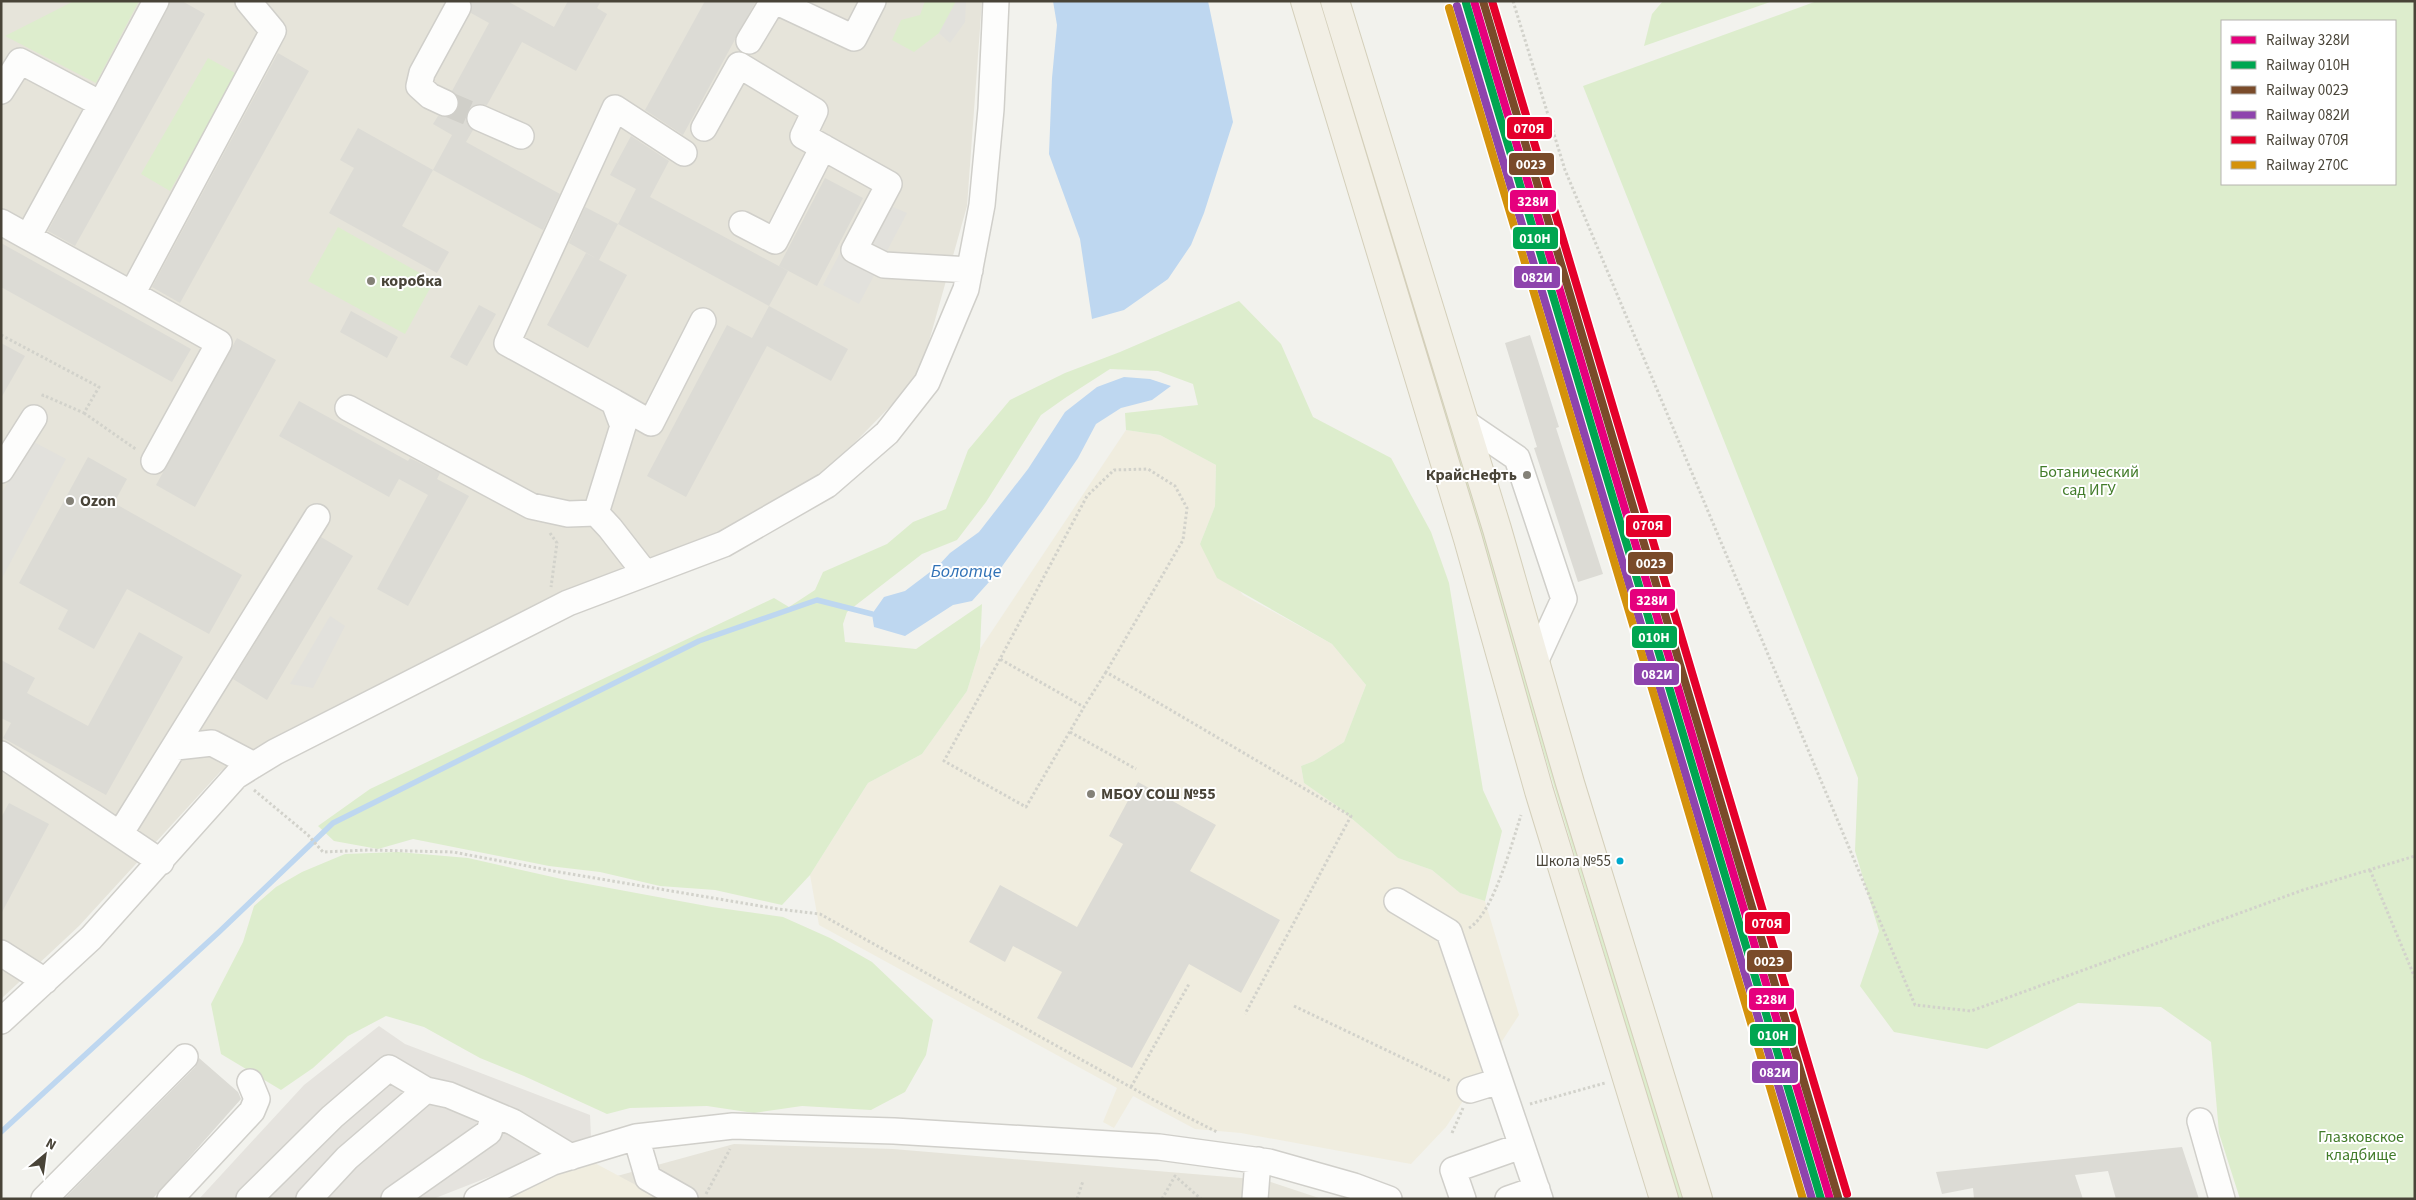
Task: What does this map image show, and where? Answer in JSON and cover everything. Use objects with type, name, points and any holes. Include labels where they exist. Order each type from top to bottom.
[{"type":"main road","points":[[1305,1],[1468,539],[1539,790],[1664,1199]]},
{"type":"main road","points":[[1335,1],[1464,422],[1575,802],[1698,1199]]},
{"type":"street","points":[[28,237],[156,1]]},
{"type":"street","points":[[132,294],[273,31],[248,1]]},
{"type":"street","points":[[750,41],[774,1],[854,38],[874,1]]},
{"type":"street","points":[[1,1021],[91,938],[236,776],[251,775],[568,603],[724,544],[827,486],[886,433],[927,382],[966,288],[982,205],[991,109],[996,1]]},
{"type":"street","points":[[445,103],[430,96],[419,86],[422,73],[458,7]]},
{"type":"street","points":[[1,91],[20,61],[100,104]]},
{"type":"street","points":[[704,128],[739,65],[815,111],[803,136],[890,184],[854,250],[884,265],[970,270]]},
{"type":"street","points":[[684,154],[615,108],[507,343],[651,423],[703,321]]},
{"type":"street","points":[[480,118],[521,136]]},
{"type":"street","points":[[742,224],[775,241],[824,147]]},
{"type":"street","points":[[1,222],[220,344],[154,460]]},
{"type":"street","points":[[596,513],[623,426],[614,402]]},
{"type":"street","points":[[348,408],[538,508],[568,514],[596,513],[645,573]]},
{"type":"street","points":[[1464,422],[1517,458],[1564,599],[1535,662]]},
{"type":"street","points":[[1,470],[31,423]]},
{"type":"street","points":[[120,834],[317,517]]},
{"type":"street","points":[[176,746],[212,743],[251,775]]},
{"type":"street","points":[[1,754],[161,862]]},
{"type":"street","points":[[1397,901],[1450,932],[1538,1194],[1508,1199]]},
{"type":"street","points":[[1,953],[45,981]]},
{"type":"street","points":[[44,1199],[185,1057]]},
{"type":"street","points":[[249,1199],[332,1117],[389,1068],[426,1090],[449,1095],[513,1122],[571,1157]]},
{"type":"street","points":[[1470,1090],[1499,1081]]},
{"type":"street","points":[[170,1199],[252,1111],[257,1098],[250,1082]]},
{"type":"street","points":[[309,1199],[347,1158],[426,1090]]},
{"type":"street","points":[[394,1199],[489,1132],[494,1114]]},
{"type":"street","points":[[2200,1121],[2222,1199]]},
{"type":"street","points":[[477,1199],[553,1162],[636,1137],[733,1126],[894,1131],[1159,1148],[1258,1160],[1354,1186],[1389,1199]]},
{"type":"street","points":[[636,1137],[648,1178],[685,1199]]},
{"type":"street","points":[[1462,1199],[1452,1170],[1521,1146]]},
{"type":"street","points":[[1256,1199],[1258,1160]]},
{"type":"path","points":[[1513,1],[1565,170],[1915,1005],[1970,1011],[2302,890],[2415,856]]},
{"type":"path","points":[[1,334],[100,388],[84,413]]},
{"type":"path","points":[[31,423],[43,395],[84,413],[120,439],[154,460]]},
{"type":"path","points":[[1148,469],[1175,486],[1187,508],[1183,540],[1106,672],[1026,807],[944,761],[1087,496],[1114,470],[1148,469]]},
{"type":"path","points":[[538,508],[557,543],[551,588]]},
{"type":"path","points":[[1000,659],[1084,707]]},
{"type":"path","points":[[1106,672],[1351,816],[1245,1014]]},
{"type":"path","points":[[1070,732],[1136,769]]},
{"type":"path","points":[[251,775],[323,852],[368,850],[454,852],[588,877],[778,909],[820,914],[1131,1087],[1222,1134]]},
{"type":"path","points":[[1451,938],[1477,923],[1496,887],[1522,812]]},
{"type":"path","points":[[2370,870],[2415,978]]},
{"type":"path","points":[[1131,1087],[1189,984]]},
{"type":"path","points":[[1294,1006],[1470,1090],[1452,1133]]},
{"type":"path","points":[[1510,1109],[1572,1092]]},
{"type":"path","points":[[703,1199],[731,1147]]},
{"type":"path","points":[[1162,1199],[1175,1176],[1201,1199]]},
{"type":"path","points":[[1076,1199],[1083,1181]]},
{"type":"shaded area","points":[[1,1],[982,1],[967,206],[919,377],[821,477],[722,537],[562,591],[221,771],[79,926],[1,999]]},
{"type":"shaded area","points":[[956,1],[966,1],[965,22],[950,43],[939,33]]},
{"type":"shaded area","points":[[870,197],[907,213],[859,304],[823,285]]},
{"type":"shaded area","name":"МБОУ СОШ №55","points":[[1126,430],[1160,435],[1216,465],[1215,506],[1200,544],[1243,595],[1332,644],[1366,685],[1344,742],[1314,761],[1301,766],[1304,783],[1337,806],[1398,858],[1432,870],[1460,893],[1485,901],[1519,1015],[1446,1127],[1411,1164],[1241,1133],[1195,1129],[1133,1096],[1114,1128],[1103,1122],[1117,1088],[819,925],[810,875],[868,783],[922,754],[967,691],[980,649]]},
{"type":"shaded area","points":[[32,441],[66,459],[1,580],[1,494]]},
{"type":"shaded area","points":[[330,616],[345,626],[313,688],[290,684]]},
{"type":"shaded area","points":[[379,1026],[405,1044],[590,1115],[591,1137],[433,1199],[199,1199],[304,1085]]},
{"type":"shaded area","points":[[734,1144],[893,1149],[1265,1180],[1322,1199],[533,1199]]},
{"type":"shaded area","points":[[591,1161],[662,1199],[498,1199],[534,1180]]},
{"type":"green space","points":[[74,1],[139,1],[96,83],[5,36]]},
{"type":"green space","points":[[925,1],[956,1],[956,4],[939,33],[914,52],[892,40],[901,20],[920,15]]},
{"type":"green space","points":[[1318,1],[1324,1],[1683,1199],[1678,1199]]},
{"type":"green space","points":[[1663,1],[1773,1],[1644,46],[1652,14]]},
{"type":"green space","name":"Ботанический сад ИГУ","points":[[1817,1],[2415,1],[2415,1199],[2240,1199],[2219,1133],[2211,1042],[2161,1007],[2078,1003],[1987,1049],[1894,1032],[1860,986],[1879,931],[1855,851],[1858,778],[1583,86]]},
{"type":"green space","points":[[208,58],[237,74],[170,191],[141,174]]},
{"type":"green space","name":"коробка","points":[[338,227],[434,281],[405,334],[308,281]]},
{"type":"green space","points":[[1239,301],[1281,344],[1313,417],[1391,458],[1431,532],[1449,583],[1483,790],[1502,831],[1485,901],[1460,893],[1432,870],[1398,858],[1337,806],[1304,783],[1301,766],[1314,761],[1344,742],[1366,685],[1332,644],[1217,578],[1200,544],[1215,506],[1216,465],[1160,435],[1126,430],[1125,413],[1198,405],[1193,384],[1158,371],[1110,369],[1041,415],[986,502],[957,540],[922,554],[847,612],[843,624],[845,642],[916,649],[982,604],[980,649],[967,691],[922,754],[868,783],[810,875],[782,905],[715,890],[660,886],[600,872],[549,866],[413,839],[378,849],[334,841],[318,826],[370,789],[774,598],[789,607],[815,590],[823,572],[887,544],[913,522],[946,509],[968,450],[1010,400],[1065,373],[1120,352]]},
{"type":"green space","points":[[398,852],[468,858],[566,880],[712,907],[783,917],[830,938],[872,962],[933,1020],[926,1055],[905,1092],[871,1110],[802,1106],[754,1113],[707,1106],[630,1108],[607,1114],[480,1058],[424,1027],[386,1016],[348,1036],[313,1068],[281,1090],[221,1054],[211,1004],[243,942],[254,906],[276,887],[302,872],[345,854]]},
{"type":"water","points":[[1053,1],[1208,1],[1233,122],[1204,213],[1191,245],[1168,279],[1124,310],[1092,319],[1080,239],[1049,154],[1052,78],[1057,25]]},
{"type":"water","name":"Болотце","points":[[1124,377],[1150,379],[1171,386],[1152,400],[1121,408],[1096,424],[1078,458],[1042,511],[998,572],[972,601],[953,605],[905,636],[874,627],[872,614],[884,597],[905,591],[938,566],[950,553],[979,532],[1028,469],[1065,412],[1097,387]]},
{"type":"building","points":[[170,1],[182,1],[205,14],[75,246],[48,231]]},
{"type":"building","points":[[471,1],[507,1],[554,27],[568,1],[601,1],[597,8],[607,14],[576,71],[522,42],[487,105],[478,104],[471,107],[467,113],[466,120],[473,130],[466,142],[560,194],[543,230],[433,170],[452,135],[433,124],[438,116],[447,117],[458,109],[459,101],[452,91],[489,23],[471,13]]},
{"type":"building","points":[[705,1],[756,1],[683,135],[645,110]]},
{"type":"building","points":[[278,53],[309,71],[180,303],[152,287]]},
{"type":"building","points":[[358,128],[433,170],[402,226],[449,252],[437,273],[329,213],[354,168],[340,160]]},
{"type":"building","points":[[631,136],[669,161],[650,197],[788,271],[769,306],[618,224],[636,189],[610,175]]},
{"type":"building","points":[[825,178],[863,198],[817,286],[779,266]]},
{"type":"building","points":[[585,207],[618,224],[599,260],[569,243]]},
{"type":"building","points":[[1,243],[191,349],[172,382],[1,287]]},
{"type":"building","points":[[586,253],[627,275],[588,348],[547,325]]},
{"type":"building","points":[[479,305],[496,314],[467,366],[450,357]]},
{"type":"building","points":[[769,306],[848,349],[831,381],[767,346],[686,497],[647,476],[727,325],[752,338]]},
{"type":"building","points":[[351,311],[398,337],[387,358],[340,332]]},
{"type":"building","points":[[1530,335],[1559,427],[1556,428],[1603,574],[1578,582],[1534,448],[1537,447],[1505,343]]},
{"type":"building","points":[[237,338],[276,360],[195,507],[156,485]]},
{"type":"building","points":[[1,343],[25,356],[1,398]]},
{"type":"building","points":[[299,401],[408,461],[410,458],[440,473],[437,479],[469,496],[408,606],[377,589],[428,495],[399,479],[389,497],[279,436]]},
{"type":"building","points":[[88,457],[127,479],[114,503],[242,575],[209,634],[127,589],[94,649],[58,629],[68,610],[19,583]]},
{"type":"building","points":[[321,537],[353,556],[267,700],[233,679]]},
{"type":"building","points":[[139,632],[183,657],[106,795],[3,738],[11,723],[1,718],[1,660],[35,678],[27,693],[88,726]]},
{"type":"building","points":[[1138,782],[1216,825],[1190,871],[1280,920],[1241,993],[1189,964],[1132,1068],[1037,1018],[1062,972],[1013,946],[1005,962],[969,942],[1000,885],[1077,927],[1123,844],[1109,836]]},
{"type":"building","points":[[9,803],[49,824],[1,914],[1,818]]},
{"type":"building","points":[[199,1058],[238,1092],[241,1099],[157,1194],[152,1199],[64,1199],[195,1067]]},
{"type":"building","points":[[2182,1147],[2199,1199],[2116,1199],[2108,1171],[2075,1175],[2083,1199],[1974,1199],[1973,1188],[1942,1194],[1936,1172]]},
{"type":"waterway","points":[[1,1132],[219,932],[333,823],[699,641],[817,600],[872,614]]},
{"type":"tunnel","points":[[445,103],[480,118]]},
{"type":"rail line","name":"328И","points":[[1474,1],[1830,1199]]},
{"type":"rail line","name":"002Э","points":[[1483,1],[1838,1197]]},
{"type":"rail line","name":"070Я","points":[[1492,1],[1847,1194]]},
{"type":"rail line","name":"010Н","points":[[1466,3],[1821,1199]]},
{"type":"rail line","name":"082И","points":[[1457,6],[1812,1199]]},
{"type":"rail line","name":"270С","points":[[1449,8],[1803,1199]]},
{"type":"place","name":"коробка","points":[[371,281]]},
{"type":"place","name":"КрайсНефть","points":[[1527,475]]},
{"type":"place","name":"Ozon","points":[[70,501]]},
{"type":"place","name":"МБОУ СОШ №55","points":[[1091,794]]},
{"type":"place","name":"Школа №55","points":[[1620,861]]},
{"type":"park label","name":"Глазковское кладбище","points":[[2361,1146]]}]
